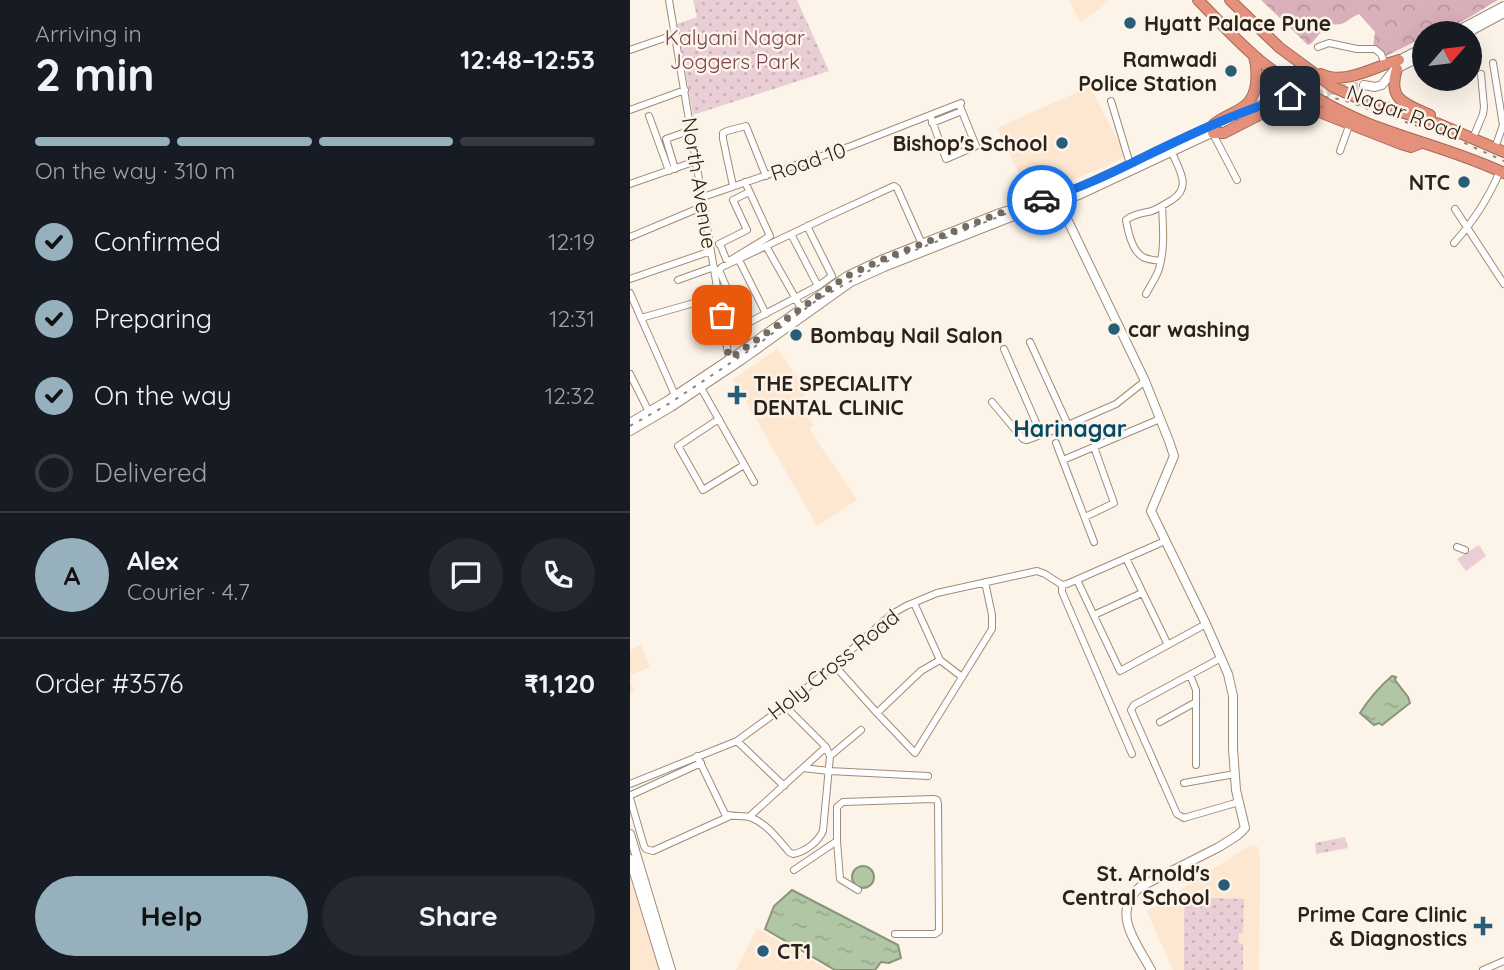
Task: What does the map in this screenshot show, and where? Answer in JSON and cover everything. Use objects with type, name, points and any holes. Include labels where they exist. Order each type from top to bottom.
[{"type":"highway","name":"Nagar Road","points":[[1198,0],[1264,64],[1351,120],[1411,147],[1421,143],[1471,158],[1502,172]]},
{"type":"highway","name":"Nagar Road","points":[[1230,0],[1280,48],[1333,87],[1360,99],[1445,126],[1500,150]]},
{"type":"highway","points":[[1252,52],[1257,67],[1255,91],[1251,101],[1222,118],[1212,128],[1224,134],[1263,113],[1299,104],[1351,120]]},
{"type":"highway","points":[[1305,67],[1327,78],[1337,79],[1385,64],[1398,64],[1393,88],[1401,100],[1445,126]]},
{"type":"main road","points":[[1481,21],[1504,6]]},
{"type":"main road","points":[[1482,23],[1504,13]]},
{"type":"main road","points":[[1412,55],[1398,64],[1382,85],[1375,87],[1361,83],[1392,66],[1398,64],[1412,59]]},
{"type":"main road","points":[[630,423],[769,342],[847,276],[1008,210],[1079,195],[1212,128],[1291,99]]},
{"type":"main road","points":[[803,311],[864,275],[1058,199],[1130,164],[1170,149]]},
{"type":"main road","points":[[1058,199],[1145,380],[1174,456],[1150,512],[1206,624],[1228,674],[1233,696],[1233,748],[1239,802],[1245,824],[1243,831],[1219,847],[1140,887],[1132,896],[1126,920],[1151,970]]},
{"type":"main road","points":[[630,431],[671,407],[733,361]]},
{"type":"main road","points":[[630,834],[664,970]]},
{"type":"main road","points":[[630,859],[642,886]]},
{"type":"main road","points":[[654,926],[671,970]]},
{"type":"street","name":"North Avenue","points":[[669,0],[728,353],[733,361]]},
{"type":"street","points":[[630,50],[676,34]]},
{"type":"street","points":[[1318,47],[1329,43],[1357,49],[1375,49],[1381,54],[1385,64]]},
{"type":"street","points":[[1493,63],[1503,125],[1500,150]]},
{"type":"street","points":[[1473,138],[1483,114],[1482,85]]},
{"type":"street","points":[[630,110],[685,90]]},
{"type":"street","points":[[1111,101],[1130,164]]},
{"type":"street","name":"Road 10","points":[[702,197],[913,122],[931,119],[960,106],[976,146],[946,159],[931,119]]},
{"type":"street","points":[[649,116],[672,169]]},
{"type":"street","points":[[1340,152],[1351,120]]},
{"type":"street","points":[[733,186],[723,133],[743,126],[749,129],[766,176]]},
{"type":"street","points":[[1212,128],[1237,180]]},
{"type":"street","points":[[672,169],[666,139],[691,130]]},
{"type":"street","points":[[1161,261],[1145,258],[1137,252],[1126,220],[1157,209],[1178,196],[1184,187],[1170,149]]},
{"type":"street","points":[[630,184],[696,161]]},
{"type":"street","points":[[1454,243],[1468,228],[1502,172]]},
{"type":"street","points":[[720,244],[729,261],[770,236],[745,182]]},
{"type":"street","points":[[807,226],[832,276],[795,299],[747,324],[742,323],[719,270],[807,226],[894,186],[922,244]]},
{"type":"street","points":[[630,279],[720,244],[747,230],[733,200],[749,192]]},
{"type":"street","points":[[630,237],[704,206]]},
{"type":"street","points":[[1146,294],[1161,261],[1162,206]]},
{"type":"street","points":[[1455,209],[1504,284]]},
{"type":"street","points":[[791,234],[818,286]]},
{"type":"street","points":[[766,246],[803,311]]},
{"type":"street","points":[[739,260],[766,314]]},
{"type":"street","points":[[678,280],[713,267]]},
{"type":"street","points":[[630,293],[675,395]]},
{"type":"street","points":[[641,318],[719,296]]},
{"type":"street","points":[[1030,342],[1068,425]]},
{"type":"street","points":[[1004,349],[1041,434]]},
{"type":"street","points":[[630,374],[649,412]]},
{"type":"street","points":[[992,402],[1025,440],[1116,404],[1145,380]]},
{"type":"street","points":[[700,386],[754,482]]},
{"type":"street","points":[[719,419],[678,446],[703,490],[744,465]]},
{"type":"street","points":[[1063,460],[1160,419]]},
{"type":"street","points":[[1056,443],[1094,542]]},
{"type":"street","points":[[1085,517],[1114,503],[1094,447]]},
{"type":"street","points":[[1132,754],[1062,592],[1062,585],[1165,541]]},
{"type":"street","points":[[1457,547],[1465,550]]},
{"type":"street","points":[[1126,558],[1168,645]]},
{"type":"street","name":"Holy Cross Road","points":[[630,784],[699,760],[737,741],[785,706],[892,614],[914,603],[937,593],[1037,572],[1062,585]]},
{"type":"street","points":[[1077,580],[1120,671],[1206,624]]},
{"type":"street","points":[[834,665],[915,753],[992,629],[985,582]]},
{"type":"street","points":[[1094,615],[1142,593]]},
{"type":"street","points":[[914,603],[940,660],[962,677]]},
{"type":"street","points":[[1221,658],[1131,707],[1177,814],[1184,818],[1239,802]]},
{"type":"street","points":[[877,713],[921,671],[940,660]]},
{"type":"street","points":[[1190,675],[1195,685],[1196,765]]},
{"type":"street","points":[[1160,722],[1196,702]]},
{"type":"street","points":[[750,816],[793,854],[802,852],[823,831],[830,756],[826,747],[785,706]]},
{"type":"street","points":[[830,756],[861,730]]},
{"type":"street","points":[[737,741],[784,786]]},
{"type":"street","points":[[728,817],[699,760],[631,794],[630,798],[644,846],[653,852],[728,817],[750,816],[826,747]]},
{"type":"street","points":[[803,768],[928,776]]},
{"type":"street","points":[[1184,783],[1235,774]]},
{"type":"street","points":[[858,890],[840,879],[837,807],[843,802],[937,800],[939,931],[936,934],[895,934]]},
{"type":"street","points":[[794,870],[837,841]]},
{"type":"street","points":[[1483,970],[1504,961]]},
{"type":"shaded area","points":[[1069,0],[1109,0],[1080,22]]},
{"type":"shaded area","name":"Bishop's School","points":[[1093,85],[1093,92],[1126,157],[1031,198],[997,128]]},
{"type":"shaded area","points":[[777,349],[808,393],[798,400],[814,425],[809,429],[857,500],[817,526],[733,379]]},
{"type":"shaded area","points":[[641,645],[650,667],[631,675],[630,681],[630,650]]},
{"type":"shaded area","points":[[630,681],[635,692],[630,694]]},
{"type":"shaded area","name":"St. Arnold's Central School","points":[[1254,845],[1258,847],[1260,859],[1259,970],[1173,970],[1147,911]]},
{"type":"shaded area","points":[[630,868],[661,970],[630,970]]},
{"type":"shaded area","points":[[757,928],[829,970],[736,970]]},
{"type":"green space","name":"Kalyani Nagar Joggers Park","points":[[693,0],[797,0],[829,71],[693,115],[677,24],[697,17]]},
{"type":"green space","points":[[1261,0],[1498,0],[1462,21],[1412,21],[1412,43],[1386,56],[1373,47],[1375,32],[1359,14],[1343,23],[1324,28],[1308,45]]},
{"type":"green space","points":[[1479,545],[1486,556],[1466,571],[1457,559]]},
{"type":"green space","points":[[1345,837],[1348,848],[1316,854],[1315,843]]},
{"type":"green space","points":[[1184,897],[1244,899],[1243,933],[1239,933],[1239,943],[1243,944],[1243,970],[1184,970]]},
{"type":"water","points":[[1392,676],[1396,677],[1395,680],[1410,703],[1382,725],[1374,725],[1360,713],[1374,693]]},
{"type":"water","points":[[863,866],[873,873],[874,877],[867,887],[863,888],[853,881],[852,877],[859,867]]},
{"type":"water","points":[[792,890],[898,945],[901,958],[889,963],[881,962],[875,970],[835,970],[765,929],[774,906]]},
{"type":"tunnel","points":[[1292,101],[1364,85]]},
{"type":"railway","points":[[630,426],[753,348],[817,300],[883,263],[1008,213],[1082,189],[1272,100],[1307,95],[1346,101],[1460,141],[1504,161]]},
{"type":"way so far","points":[[722,315],[731,358],[847,276],[1000,213],[1042,200]]},
{"type":"place","name":"Hyatt Palace Pune","points":[[1130,23]]},
{"type":"place","name":"Ramwadi Police Station","points":[[1231,71]]},
{"type":"place","name":"Bishop's School","points":[[1062,143]]},
{"type":"place","name":"NTC","points":[[1464,182]]},
{"type":"place","name":"car washing","points":[[1114,329]]},
{"type":"place","name":"Bombay Nail Salon","points":[[796,335]]},
{"type":"place","name":"THE SPECIALITY DENTAL CLINIC","points":[[737,395]]},
{"type":"place","name":"St. Arnold's Central School","points":[[1224,885]]},
{"type":"place","name":"Prime Care Clinic & Diagnostics","points":[[1483,926]]},
{"type":"place","name":"CT1","points":[[763,951]]},
{"type":"district","name":"Harinagar","points":[[1070,428]]},
{"type":"route","points":[[1042,200],[1077,189],[1213,125],[1260,105],[1290,96]]}]
